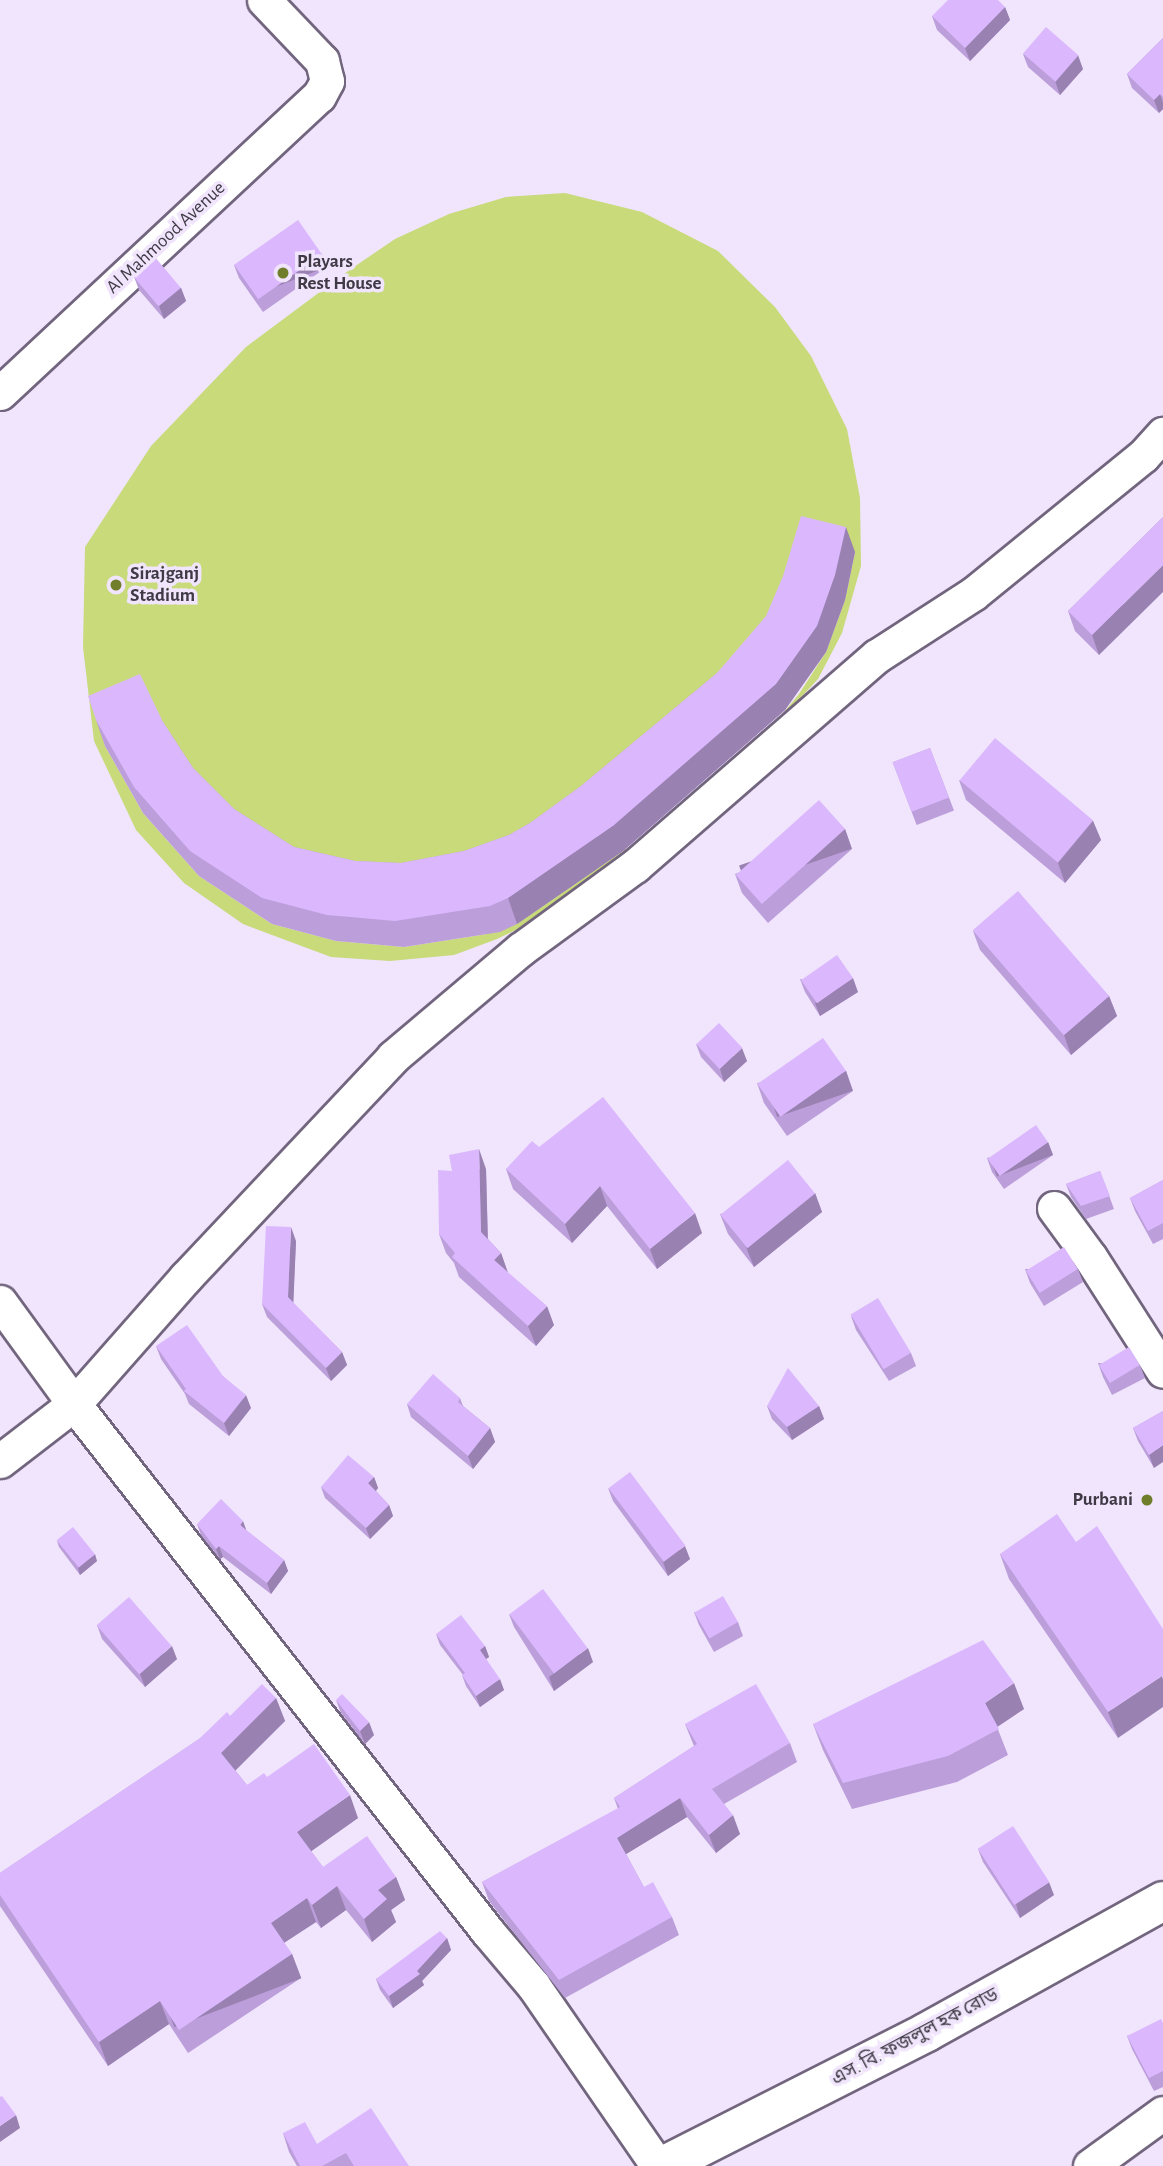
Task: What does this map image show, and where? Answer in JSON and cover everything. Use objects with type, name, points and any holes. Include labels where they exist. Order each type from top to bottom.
[{"type":"main road","name":"এস. বি. ফজলুল হক রোড","points":[[660,2166],[927,2032],[1163,1901]]},
{"type":"street","name":"Al Mahmood Avenue","points":[[0,393],[319,96],[327,81],[321,61],[264,0]]},
{"type":"street","points":[[0,1461],[74,1404],[186,1277],[393,1057],[521,949],[635,866],[877,656],[974,594],[1143,456],[1163,434]]},
{"type":"street","points":[[1054,1208],[1090,1257],[1163,1371]]},
{"type":"street","points":[[0,1302],[74,1404],[488,1932],[533,1985],[660,2166]]},
{"type":"street","points":[[1090,2166],[1163,2113]]},
{"type":"green space","points":[[565,193],[642,212],[718,251],[775,307],[811,356],[847,429],[860,498],[861,566],[842,633],[818,679],[754,748],[657,838],[550,914],[497,939],[454,955],[390,961],[331,957],[243,924],[184,883],[136,830],[94,741],[83,647],[85,547],[151,446],[246,347],[395,239],[449,214],[506,197]],"holes":[[[810,542],[855,552],[845,600],[826,652],[799,694],[780,717],[673,818],[505,929],[503,918],[486,923],[487,934],[404,947],[336,941],[272,924],[199,876],[143,813],[105,746],[98,721],[149,699],[172,748],[202,793],[243,834],[303,873],[364,887],[410,889],[473,877],[518,860],[540,848],[591,811],[727,698],[776,641],[793,602]]]},
{"type":"building","points":[[948,0],[998,0],[1005,7],[965,48],[932,16]]},
{"type":"building","points":[[1046,27],[1078,55],[1055,82],[1023,53]]},
{"type":"building","points":[[1163,38],[1163,97],[1160,94],[1154,100],[1127,74]]},
{"type":"building","name":"Playars Rest House","points":[[298,220],[322,254],[258,299],[234,265]]},
{"type":"building","points":[[155,257],[181,288],[158,306],[133,276]]},
{"type":"building","points":[[801,516],[846,527],[835,575],[817,626],[776,684],[614,825],[508,898],[490,906],[395,921],[327,915],[262,898],[190,851],[134,787],[96,720],[88,696],[140,674],[163,722],[193,768],[234,809],[294,847],[355,861],[401,863],[464,851],[509,835],[530,823],[581,786],[717,673],[766,616],[783,576]]},
{"type":"building","points":[[1163,517],[1163,565],[1092,635],[1068,611]]},
{"type":"building","points":[[995,738],[1093,820],[1058,862],[960,780]]},
{"type":"building","points":[[930,748],[949,797],[912,812],[893,762]]},
{"type":"building","points":[[819,800],[845,829],[762,904],[736,875]]},
{"type":"building","points":[[1018,891],[1109,996],[1064,1035],[973,930]]},
{"type":"building","points":[[837,955],[853,978],[817,1003],[801,980]]},
{"type":"building","points":[[719,1023],[742,1048],[720,1069],[696,1044]]},
{"type":"building","points":[[823,1038],[846,1071],[780,1117],[757,1084]]},
{"type":"building","points":[[603,1097],[695,1213],[650,1249],[600,1186],[565,1224],[506,1169],[532,1141],[539,1147]]},
{"type":"building","points":[[1036,1125],[1048,1142],[1000,1176],[988,1159]]},
{"type":"building","points":[[479,1149],[481,1232],[501,1253],[494,1260],[547,1306],[528,1326],[452,1257],[455,1253],[439,1234],[438,1170],[452,1171],[449,1155]]},
{"type":"building","points":[[788,1160],[815,1193],[747,1248],[720,1215]]},
{"type":"building","points":[[1100,1171],[1110,1196],[1081,1206],[1066,1184]]},
{"type":"building","points":[[1163,1180],[1163,1223],[1148,1231],[1130,1198]]},
{"type":"building","points":[[266,1226],[291,1227],[288,1297],[342,1352],[326,1368],[262,1304]]},
{"type":"building","points":[[1064,1247],[1078,1269],[1040,1293],[1026,1271]]},
{"type":"building","points":[[878,1298],[911,1353],[884,1369],[851,1314]]},
{"type":"building","points":[[187,1325],[223,1376],[246,1395],[224,1423],[184,1391],[186,1389],[156,1346]]},
{"type":"building","points":[[1129,1347],[1140,1365],[1110,1383],[1099,1365]]},
{"type":"building","points":[[788,1368],[819,1406],[787,1427],[767,1406]]},
{"type":"building","points":[[433,1374],[460,1398],[458,1402],[490,1428],[468,1456],[407,1404]]},
{"type":"building","points":[[1163,1411],[1163,1445],[1149,1455],[1133,1428]]},
{"type":"building","points":[[348,1455],[374,1477],[368,1483],[389,1505],[366,1528],[321,1487]]},
{"type":"building","points":[[630,1472],[685,1545],[664,1562],[608,1488]]},
{"type":"building","points":[[221,1499],[243,1521],[240,1525],[284,1560],[267,1583],[219,1546],[216,1549],[197,1524]]},
{"type":"building","points":[[1057,1514],[1076,1542],[1097,1526],[1163,1629],[1163,1679],[1162,1676],[1108,1712],[1000,1554]]},
{"type":"building","points":[[73,1527],[95,1554],[79,1567],[57,1540]]},
{"type":"building","points":[[543,1589],[588,1648],[554,1673],[509,1614]]},
{"type":"building","points":[[723,1596],[738,1622],[709,1638],[694,1612]]},
{"type":"building","points":[[129,1597],[172,1646],[139,1674],[97,1625]]},
{"type":"building","points":[[461,1615],[485,1646],[480,1650],[500,1679],[476,1696],[462,1675],[465,1673],[436,1634]]},
{"type":"building","points":[[983,1640],[1014,1683],[985,1703],[999,1729],[948,1756],[843,1783],[813,1724]]},
{"type":"building","points":[[262,1684],[276,1698],[221,1753],[247,1785],[264,1773],[267,1777],[314,1744],[350,1795],[297,1832],[323,1867],[367,1836],[396,1877],[378,1890],[387,1899],[364,1919],[337,1886],[312,1905],[307,1898],[271,1923],[292,1954],[179,2030],[160,2001],[99,2042],[0,1895],[0,1873],[199,1739],[227,1712],[230,1716]]},
{"type":"building","points":[[756,1684],[790,1743],[712,1789],[733,1815],[709,1835],[680,1798],[617,1838],[644,1887],[653,1882],[672,1917],[559,1980],[482,1882],[620,1807],[614,1798],[697,1744],[685,1724]]},
{"type":"building","points":[[342,1694],[369,1722],[360,1731],[336,1700]]},
{"type":"building","points":[[1013,1826],[1049,1882],[1014,1905],[978,1849]]},
{"type":"building","points":[[440,1931],[447,1938],[417,1971],[420,1974],[389,1996],[376,1979]]},
{"type":"building","points":[[1161,2019],[1163,2071],[1149,2078],[1127,2036]]},
{"type":"building","points":[[2,2096],[16,2115],[0,2126],[0,2097]]},
{"type":"building","points":[[371,2108],[409,2166],[354,2166],[346,2153],[322,2166],[300,2166],[283,2133],[305,2122],[317,2144]]},
{"type":"place","name":"Playars Rest House","points":[[283,273]]},
{"type":"place","name":"Sirajganj Stadium","points":[[116,585]]},
{"type":"place","name":"Purbani","points":[[1147,1500]]}]
